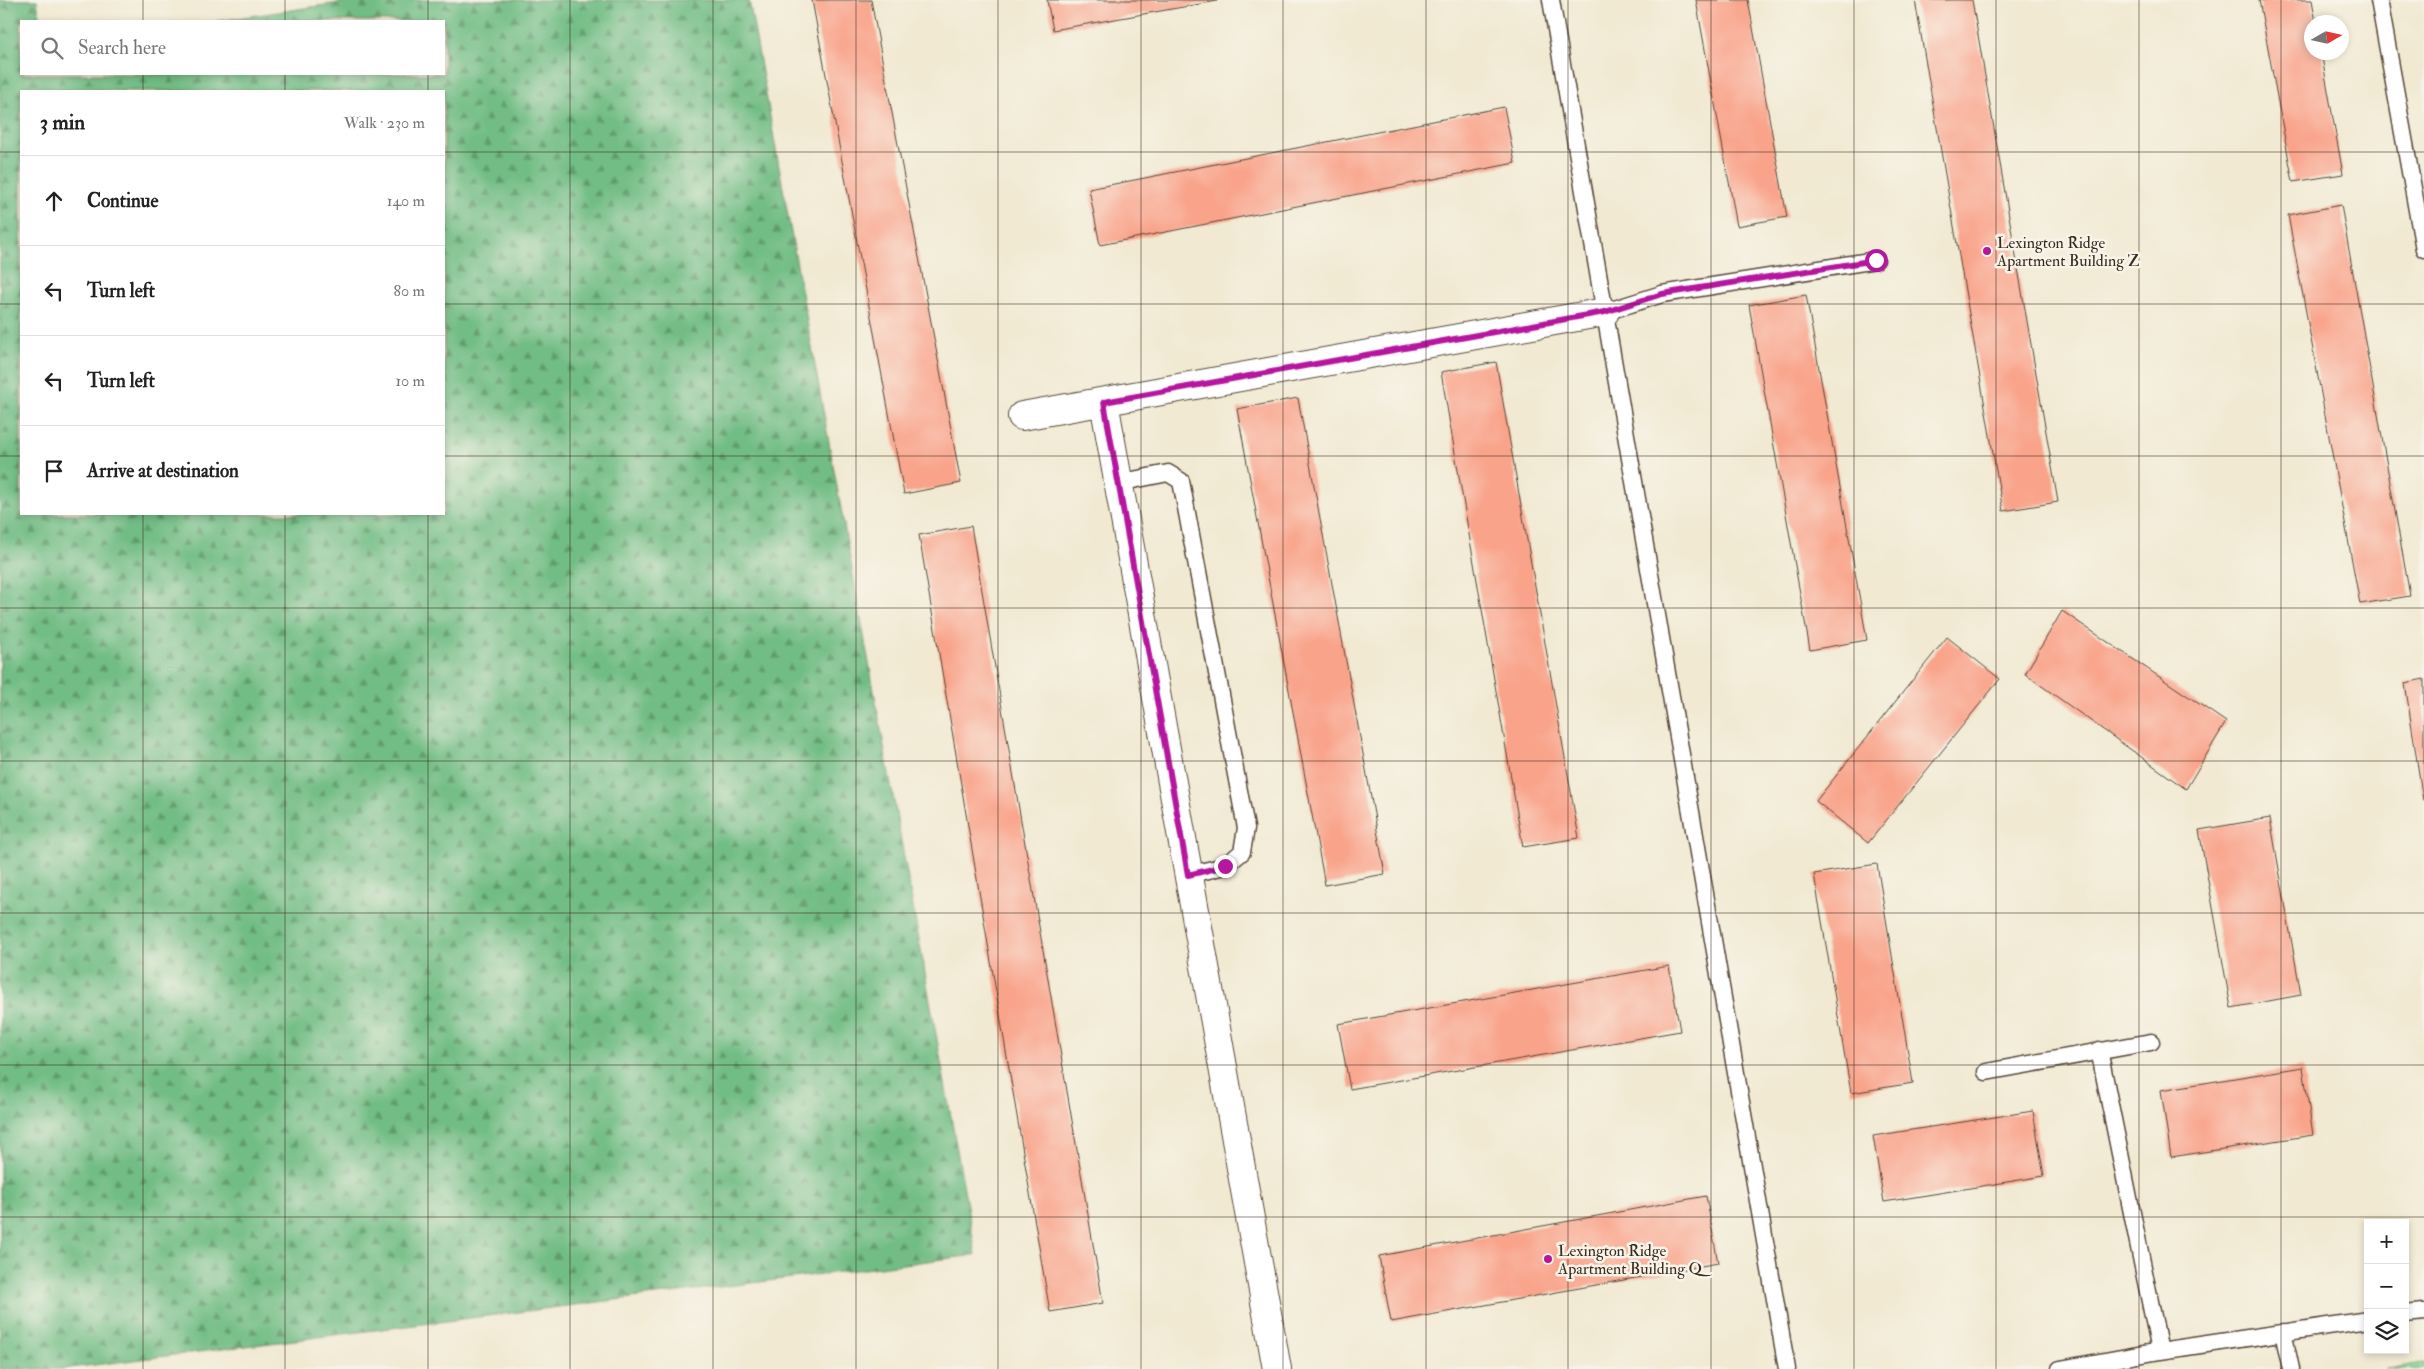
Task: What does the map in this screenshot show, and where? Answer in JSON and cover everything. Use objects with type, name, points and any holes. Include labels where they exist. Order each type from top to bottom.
[{"type":"street","points":[[1022,416],[1605,312]]},
{"type":"street","points":[[1104,402],[1277,1369]]},
{"type":"lane","points":[[1551,0],[1788,1369]]},
{"type":"lane","points":[[2379,0],[2424,249]]},
{"type":"lane","points":[[1605,312],[1662,294],[1876,260]]},
{"type":"lane","points":[[1118,483],[1168,473],[1181,481],[1246,828],[1242,852],[1225,866],[1188,875]]},
{"type":"lane","points":[[1986,1072],[2151,1042]]},
{"type":"lane","points":[[2099,1050],[2160,1351]]},
{"type":"lane","points":[[2409,1314],[2424,1312]]},
{"type":"lane","points":[[2060,1369],[2160,1351],[2364,1321]]},
{"type":"lane","points":[[2283,1332],[2291,1369]]},
{"type":"green space","points":[[0,0],[37,0],[40,20],[20,20],[20,75],[445,75],[445,20],[224,20],[359,0],[749,0],[976,1255],[62,1369],[0,1369]]},
{"type":"green space","points":[[2424,1363],[2424,1369],[2386,1369]]},
{"type":"building","points":[[812,0],[871,0],[961,483],[904,494]]},
{"type":"building","points":[[1047,0],[1217,0],[1217,1],[1053,30]]},
{"type":"building","points":[[1696,0],[1748,0],[1787,217],[1737,226]]},
{"type":"building","name":"Lexington Ridge Apartment Building Z","points":[[1915,0],[1972,0],[2058,502],[2003,511]]},
{"type":"building","points":[[2259,0],[2312,0],[2315,15],[2304,15],[2304,60],[2322,60],[2343,174],[2293,182]]},
{"type":"building","points":[[1504,107],[1515,163],[1100,245],[1089,189]]},
{"type":"building","points":[[2341,205],[2410,596],[2360,604],[2288,215]]},
{"type":"building","points":[[1806,295],[1867,640],[1810,650],[1749,305]]},
{"type":"building","points":[[1496,362],[1579,838],[1523,847],[1441,372]]},
{"type":"building","points":[[1298,398],[1385,874],[1325,885],[1237,409]]},
{"type":"building","points":[[971,526],[1103,1303],[1050,1312],[919,535]]},
{"type":"building","points":[[2062,611],[2226,722],[2186,789],[2025,674]]},
{"type":"building","points":[[1947,637],[2000,679],[1868,843],[1816,801]]},
{"type":"building","points":[[2424,679],[2424,800],[2423,800],[2405,683]]},
{"type":"building","points":[[2270,818],[2301,995],[2231,1008],[2199,830]]},
{"type":"building","points":[[1877,864],[1913,1083],[1851,1093],[1814,874]]},
{"type":"building","points":[[1669,966],[1680,1031],[1350,1089],[1338,1024]]},
{"type":"building","points":[[2303,1067],[2313,1135],[2171,1157],[2161,1090]]},
{"type":"building","points":[[2033,1111],[2044,1176],[1884,1202],[1873,1136]]},
{"type":"building","name":"Lexington Ridge Apartment Building Q","points":[[1706,1196],[1718,1263],[1391,1322],[1379,1256]]},
{"type":"place","name":"Lexington Ridge Apartment Building Z","points":[[1987,251]]},
{"type":"place","name":"Lexington Ridge Apartment Building Q","points":[[1548,1259]]},
{"type":"route","points":[[1225,866],[1188,875],[1104,402],[1605,312],[1662,294],[1876,260]]}]
